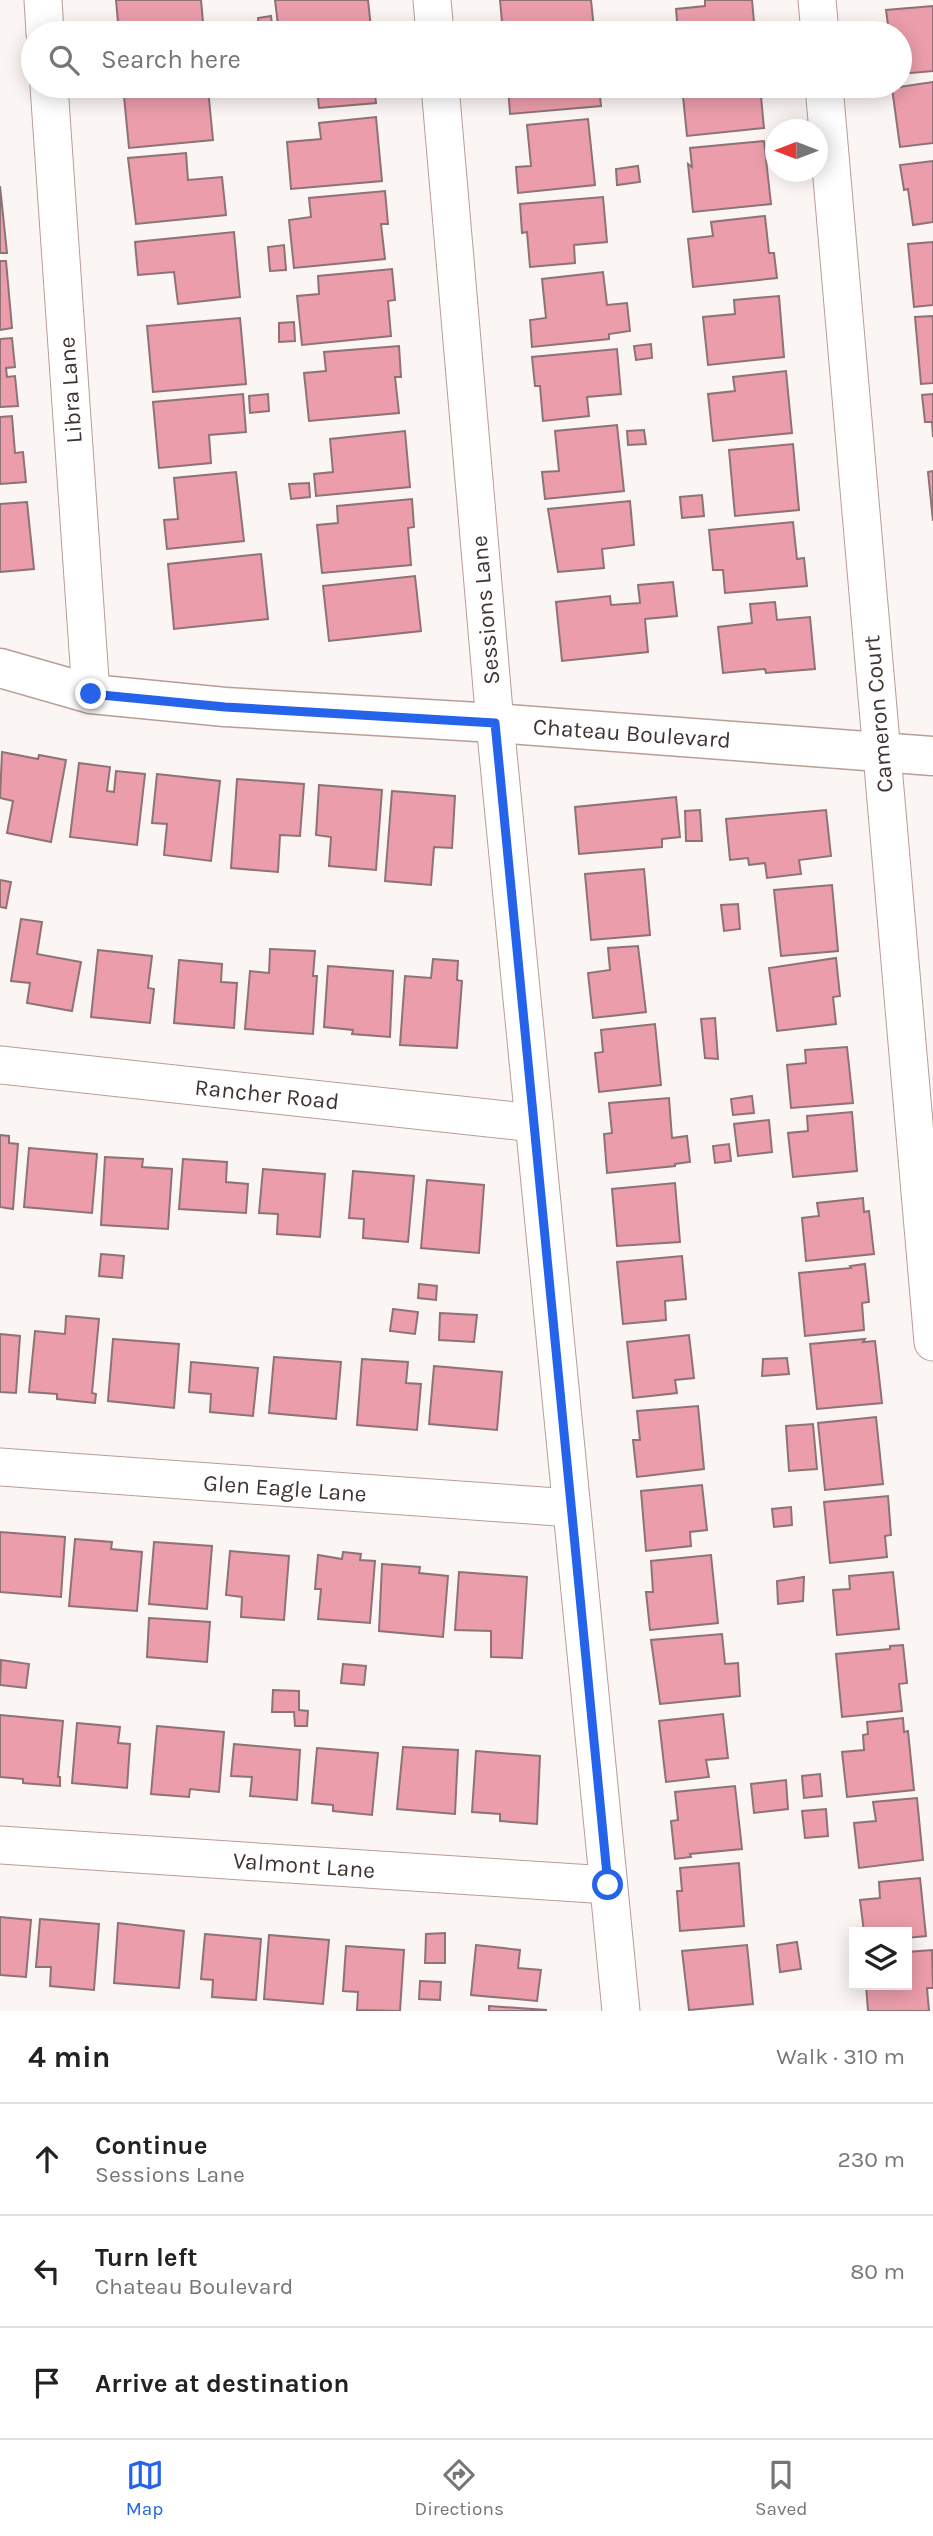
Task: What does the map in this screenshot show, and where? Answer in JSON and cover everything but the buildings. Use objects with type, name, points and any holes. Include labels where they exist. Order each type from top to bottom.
[{"type":"street","points":[[43,0],[44,21]]},
{"type":"street","points":[[432,0],[434,21]]},
{"type":"street","points":[[817,0],[819,21]]},
{"type":"street","name":"Libra Lane","points":[[50,98],[91,694]]},
{"type":"street","name":"Sessions Lane","points":[[441,98],[495,723],[621,2011]]},
{"type":"street","name":"Cameron Court","points":[[825,98],[933,1342]]},
{"type":"street","name":"Chateau Boulevard","points":[[0,668],[91,694],[225,707],[495,723],[933,756]]},
{"type":"street","name":"Rancher Road","points":[[0,1065],[534,1123]]},
{"type":"street","name":"Glen Eagle Lane","points":[[0,1467],[571,1508]]},
{"type":"street","name":"Valmont Lane","points":[[0,1845],[608,1885]]},
{"type":"route","points":[[91,694],[225,707],[495,723],[608,1885]]}]
